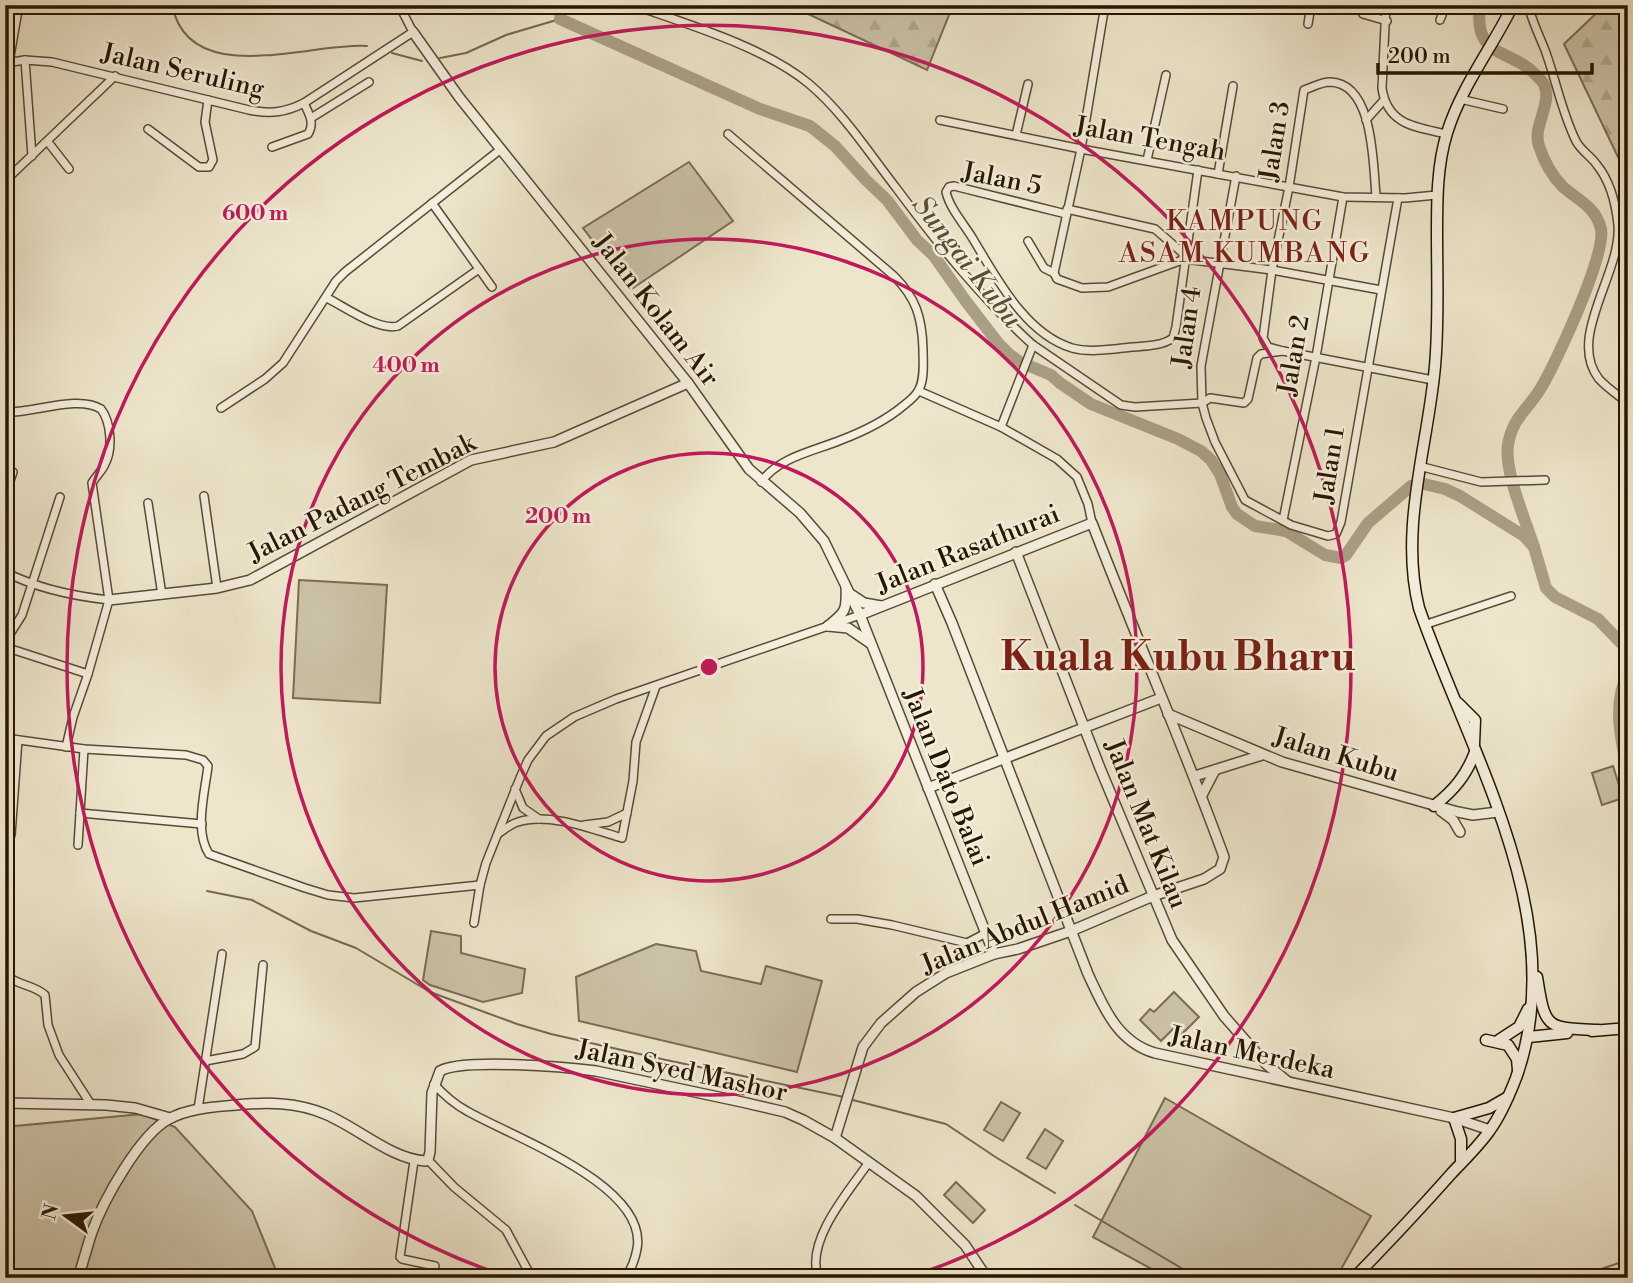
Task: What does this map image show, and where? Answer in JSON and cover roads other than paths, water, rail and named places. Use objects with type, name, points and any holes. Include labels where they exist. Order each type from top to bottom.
[{"type":"main road","points":[[1434,806],[1458,786],[1469,769],[1474,749],[1475,720],[1453,698],[1424,625],[1414,591],[1412,570],[1415,502],[1433,380],[1437,195],[1446,134],[1460,99],[1513,5]]},
{"type":"main road","points":[[1474,749],[1519,874],[1542,1009],[1546,1018],[1557,1027],[1598,1030]]},
{"type":"main road","points":[[1354,1278],[1490,1130],[1509,1097],[1529,1037],[1532,995],[1530,935]]},
{"type":"main road","points":[[1499,1040],[1522,1022],[1532,995]]},
{"type":"main road","points":[[1529,1037],[1628,1028]]},
{"type":"main road","points":[[1486,1040],[1508,1045],[1517,1059],[1518,1070]]},
{"type":"main road","points":[[1461,1163],[1461,1139],[1454,1118],[1489,1108],[1509,1097]]},
{"type":"street","points":[[7,63],[19,5]]},
{"type":"street","points":[[399,5],[414,32]]},
{"type":"street","points":[[633,5],[740,45],[780,64],[808,83],[855,134],[977,288],[1033,345],[1121,405],[1135,407],[1202,403],[1210,398],[1244,403],[1248,398],[1256,358],[1261,354],[1283,351],[1433,380]]},
{"type":"street","points":[[1054,273],[1082,149],[1105,5]]},
{"type":"street","points":[[1308,24],[1311,5]]},
{"type":"street","points":[[1357,5],[1363,14],[1387,21]]},
{"type":"street","points":[[1387,5],[1382,88],[1384,100],[1399,120],[1446,134]]},
{"type":"street","points":[[1440,20],[1446,5]]},
{"type":"street","points":[[1528,5],[1569,125],[1578,145],[1604,174],[1612,196],[1618,223],[1618,238],[1608,279],[1589,331],[1588,345],[1590,359],[1600,379],[1628,402]]},
{"type":"street","name":"Jalan Seruling","points":[[7,63],[25,60],[52,62],[208,100],[275,113],[285,112],[304,103],[414,32]]},
{"type":"street","name":"Jalan Kolam Air","points":[[414,32],[459,97],[688,383],[748,469],[814,528],[832,554],[860,615]]},
{"type":"street","points":[[25,60],[32,156]]},
{"type":"street","points":[[1147,160],[1166,75]]},
{"type":"street","points":[[5,181],[115,76]]},
{"type":"street","points":[[311,118],[369,82]]},
{"type":"street","name":"Jalan 3","points":[[1283,351],[1268,347],[1263,338],[1272,270],[1289,187],[1304,90],[1326,82],[1340,84],[1350,88],[1360,100],[1366,120],[1376,196]]},
{"type":"street","points":[[1016,135],[1028,84]]},
{"type":"street","points":[[1218,174],[1233,86]]},
{"type":"street","points":[[1460,99],[1503,109]]},
{"type":"street","points":[[148,128],[199,167],[209,167],[213,160],[205,122],[208,100]]},
{"type":"street","points":[[1366,120],[1384,100]]},
{"type":"street","points":[[272,147],[308,134],[311,130],[311,118],[304,103]]},
{"type":"street","name":"Jalan Tengah","points":[[940,120],[1343,197],[1398,198],[1437,195]]},
{"type":"street","points":[[728,134],[894,275],[909,291],[921,324],[923,358],[919,390],[896,412],[856,434],[776,466],[761,482]]},
{"type":"street","points":[[48,142],[69,169]]},
{"type":"street","points":[[221,408],[284,363],[291,348],[345,272],[501,149]]},
{"type":"street","name":"Jalan 5","points":[[1067,211],[954,186],[949,187],[946,192],[952,207],[1008,295],[1043,331],[1074,349],[1104,350],[1152,345],[1171,340],[1176,327],[1198,170]]},
{"type":"street","name":"Jalan 4","points":[[1202,403],[1200,366],[1236,176]]},
{"type":"street","name":"Jalan 2","points":[[1283,520],[1317,358],[1343,197]]},
{"type":"street","name":"Jalan 1","points":[[1202,403],[1215,442],[1241,495],[1251,504],[1283,520],[1334,536],[1339,530],[1398,198]]},
{"type":"street","points":[[432,203],[492,287]]},
{"type":"street","points":[[1067,211],[1155,229],[1185,257],[1381,290]]},
{"type":"street","points":[[1028,241],[1044,268],[1063,282],[1082,288],[1096,289],[1138,277],[1185,257]]},
{"type":"street","points":[[327,298],[376,324],[393,328],[479,270]]},
{"type":"street","points":[[1001,428],[1033,345]]},
{"type":"street","name":"Jalan Padang Tembak","points":[[5,572],[58,592],[109,600],[217,588],[261,576],[471,460],[554,442],[688,383]]},
{"type":"street","points":[[919,390],[1001,428],[1057,459],[1077,477],[1092,523],[1202,795]]},
{"type":"street","points":[[5,412],[90,404],[101,409],[108,423],[107,462],[92,483],[109,600],[66,747]]},
{"type":"street","points":[[1419,466],[1481,482],[1545,480]]},
{"type":"street","points":[[5,496],[13,472]]},
{"type":"street","points":[[204,496],[217,588]]},
{"type":"street","points":[[60,497],[22,615],[5,644],[88,674]]},
{"type":"street","points":[[148,503],[162,595]]},
{"type":"street","name":"Jalan Rasathurai","points":[[860,615],[1092,523]]},
{"type":"street","name":"Jalan Mat Kilau","points":[[1016,552],[1084,727],[1172,940],[1213,1002],[1266,1064],[1288,1082]]},
{"type":"street","points":[[828,626],[844,614],[846,584]]},
{"type":"street","name":"Jalan Merdeka","points":[[935,584],[1088,974],[1108,1014],[1130,1040],[1155,1053],[1454,1118],[1490,1130]]},
{"type":"street","points":[[828,626],[841,626],[870,640],[879,607],[864,603],[851,594]]},
{"type":"street","points":[[1424,625],[1511,596]]},
{"type":"street","points":[[474,923],[480,885],[515,789],[538,746],[562,724],[615,699],[860,615]]},
{"type":"street","name":"Jalan Dato Balai","points":[[860,615],[994,954]]},
{"type":"street","points":[[498,834],[521,821],[540,819],[580,825],[622,838],[633,781],[636,742],[656,686]]},
{"type":"street","points":[[928,788],[1161,698]]},
{"type":"street","name":"Jalan Kubu","points":[[1168,714],[1262,755],[1434,806],[1473,815],[1498,812]]},
{"type":"street","points":[[5,738],[66,747],[186,755],[202,760],[208,766],[202,824],[209,854],[328,895],[368,898],[480,885]]},
{"type":"street","points":[[11,835],[18,740]]},
{"type":"street","points":[[1229,741],[1232,763]]},
{"type":"street","points":[[78,845],[83,748]]},
{"type":"street","points":[[1195,776],[1262,755]]},
{"type":"street","points":[[1202,795],[1215,770]]},
{"type":"street","points":[[515,789],[523,808],[540,819]]},
{"type":"street","name":"Jalan Abdul Hamid","points":[[835,1138],[863,1047],[881,1023],[904,1001],[946,973],[994,954],[1018,949],[1071,930],[1215,873],[1224,857],[1202,795]]},
{"type":"street","points":[[1434,806],[1453,820],[1460,832]]},
{"type":"street","points":[[80,813],[202,824]]},
{"type":"street","points":[[580,825],[608,822],[627,813]]},
{"type":"street","points":[[831,919],[857,919],[892,925],[967,943],[986,933]]},
{"type":"street","points":[[198,1109],[222,954]]},
{"type":"street","points":[[205,1061],[243,1054],[255,1047],[263,965]]},
{"type":"street","points":[[5,974],[13,982],[36,987],[46,995],[48,1025],[59,1055],[90,1104]]},
{"type":"street","points":[[1263,1077],[1266,1064]]},
{"type":"street","name":"Jalan Syed Mashor","points":[[434,1084],[440,1071],[459,1065],[568,1068],[596,1071],[785,1112],[835,1138],[916,1196],[965,1245],[987,1278]]},
{"type":"street","points":[[434,1084],[428,1160],[454,1187],[506,1230],[532,1278]]},
{"type":"street","points":[[434,1084],[464,1110],[576,1166],[604,1187],[629,1215],[639,1240],[627,1277]]},
{"type":"street","points":[[78,1278],[92,1232],[113,1189],[139,1147],[170,1118],[198,1109],[269,1101],[289,1104],[321,1112],[345,1122],[403,1157],[414,1161],[428,1160]]},
{"type":"street","points":[[5,1103],[90,1104],[135,1108],[170,1118]]},
{"type":"street","points":[[414,1161],[400,1257],[435,1266]]},
{"type":"street","points":[[825,1278],[817,1273],[815,1266],[824,1227],[869,1162]]},
{"type":"street","points":[[838,1278],[864,1274],[879,1278]]},
{"type":"waterway","name":"Sungai Kubu","points":[[172,5],[183,31],[202,47],[226,54],[255,56],[367,46]]},
{"type":"waterway","points":[[533,5],[551,11],[559,18]]},
{"type":"waterway","points":[[1480,5],[1479,23],[1488,44],[1527,67],[1544,83],[1546,99],[1538,131],[1541,152],[1555,178],[1591,209],[1601,229],[1596,262],[1567,336],[1539,391],[1516,422],[1508,445],[1512,482],[1534,547]]},
{"type":"waterway","name":"Sungai Kubu","points":[[440,58],[466,53],[506,35],[560,19]]},
{"type":"waterway","name":"Sungai Kubu","points":[[560,19],[760,109],[810,126],[835,146],[887,200],[1009,354],[1020,362],[1051,375],[1091,404],[1201,451],[1220,474],[1237,514],[1255,526],[1286,531],[1325,555],[1341,558],[1346,555],[1368,523],[1411,486]]},
{"type":"waterway","name":"Sungai Kubu","points":[[392,53],[422,61]]},
{"type":"waterway","name":"Sungai Kubu","points":[[1424,484],[1460,496],[1524,536],[1534,547],[1546,588],[1555,597],[1598,619],[1624,646],[1628,657]]},
{"type":"waterway","name":"Sungai Kubu","points":[[1628,673],[1620,697],[1619,710],[1628,773]]},
{"type":"waterway","points":[[207,891],[252,900],[311,931],[356,948],[430,992],[517,1024],[666,1060],[844,1097]]},
{"type":"waterway","points":[[849,1099],[946,1124],[1055,1193]]},
{"type":"waterway","points":[[1075,1205],[1198,1278]]},
{"type":"waterway","points":[[1574,1278],[1628,1260]]},
{"type":"district","name":"KAMPUNG ASAM KUMBANG","points":[[1245,237]]},
{"type":"district","name":"Kuala Kubu Bharu","points":[[1178,658]]}]
